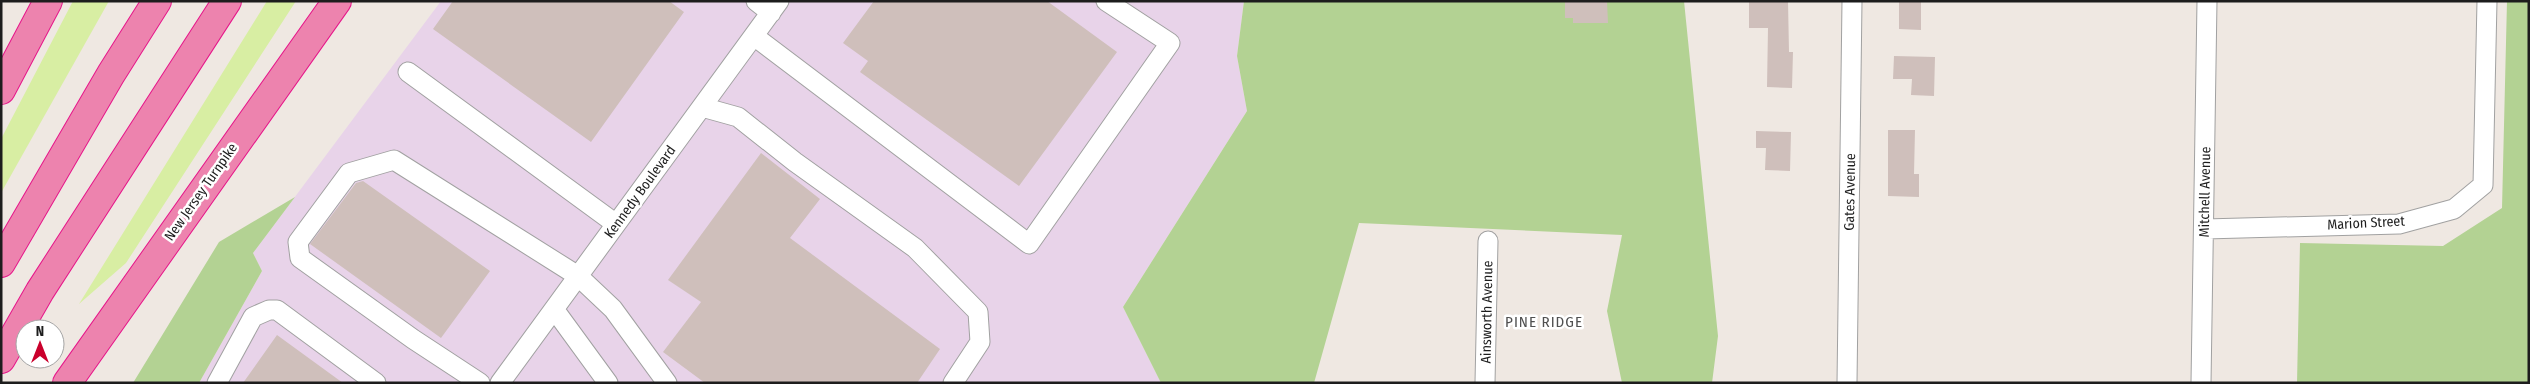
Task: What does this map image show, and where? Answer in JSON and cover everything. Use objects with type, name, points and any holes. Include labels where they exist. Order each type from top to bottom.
[{"type":"highway","points":[[1,74],[32,1]]},
{"type":"highway","points":[[1,90],[48,1]]},
{"type":"highway","points":[[111,74],[137,1]]},
{"type":"highway","points":[[1,263],[111,74],[157,1]]},
{"type":"highway","points":[[1,359],[40,291],[227,1]]},
{"type":"highway","name":"New Jersey Turnpike","points":[[67,383],[337,1]]},
{"type":"street","points":[[754,36],[1029,244],[1170,43],[1106,1]]},
{"type":"street","name":"Gates Avenue","points":[[1847,383],[1852,1]]},
{"type":"street","name":"Mitchell Avenue","points":[[2201,383],[2205,229],[2207,1]]},
{"type":"street","name":"Marion Street","points":[[2205,229],[2399,224],[2454,208],[2484,185],[2486,1]]},
{"type":"street","name":"Kennedy Boulevard","points":[[500,383],[754,36],[769,5]]},
{"type":"street","points":[[408,72],[616,224]]},
{"type":"street","points":[[702,107],[738,117],[915,248],[978,312],[980,342],[953,383]]},
{"type":"street","points":[[480,383],[413,339],[300,258],[298,242],[349,173],[394,160],[578,276],[613,309],[667,383]]},
{"type":"street","name":"Ainsworth Avenue","points":[[1485,383],[1488,241]]},
{"type":"street","points":[[554,309],[608,383]]},
{"type":"street","points":[[217,383],[253,317],[269,310],[277,310],[376,383]]},
{"type":"shaded area","points":[[441,1],[1244,1],[1237,56],[1247,111],[1123,307],[1161,383],[199,383],[262,271],[253,253]]},
{"type":"green space","points":[[73,1],[109,1],[1,193],[1,139]]},
{"type":"green space","points":[[267,1],[296,1],[126,263],[79,304]]},
{"type":"green space","points":[[1244,1],[1684,1],[1718,336],[1712,383],[1622,383],[1607,311],[1622,235],[1359,223],[1314,383],[1161,383],[1123,307],[1247,111],[1237,56]]},
{"type":"green space","points":[[2507,1],[2529,1],[2529,383],[2297,383],[2300,243],[2443,246],[2502,208]]},
{"type":"green space","points":[[295,197],[253,253],[262,271],[199,383],[133,383],[219,242]]},
{"type":"building","points":[[453,1],[669,1],[684,12],[591,142],[433,29]]},
{"type":"building","points":[[874,1],[1047,1],[1117,52],[1019,186],[860,72],[868,61],[843,43]]},
{"type":"building","points":[[1565,1],[1607,1],[1608,23],[1573,23],[1573,18],[1565,18]]},
{"type":"building","points":[[1749,1],[1788,1],[1789,52],[1793,52],[1792,88],[1767,87],[1768,28],[1749,28]]},
{"type":"building","points":[[1899,1],[1921,1],[1921,30],[1899,29]]},
{"type":"building","points":[[1894,56],[1935,57],[1934,96],[1911,95],[1912,79],[1893,79]]},
{"type":"building","points":[[1888,130],[1915,130],[1914,174],[1919,174],[1919,197],[1888,196]]},
{"type":"building","points":[[1756,131],[1791,132],[1790,171],[1765,170],[1766,148],[1756,148]]},
{"type":"building","points":[[761,153],[820,199],[790,238],[940,349],[917,383],[705,383],[663,352],[701,302],[668,280]]},
{"type":"building","points":[[363,181],[490,271],[441,338],[310,244],[356,183]]},
{"type":"building","points":[[277,335],[343,383],[243,383]]},
{"type":"district","name":"PINE RIDGE","points":[[1544,322]]}]
